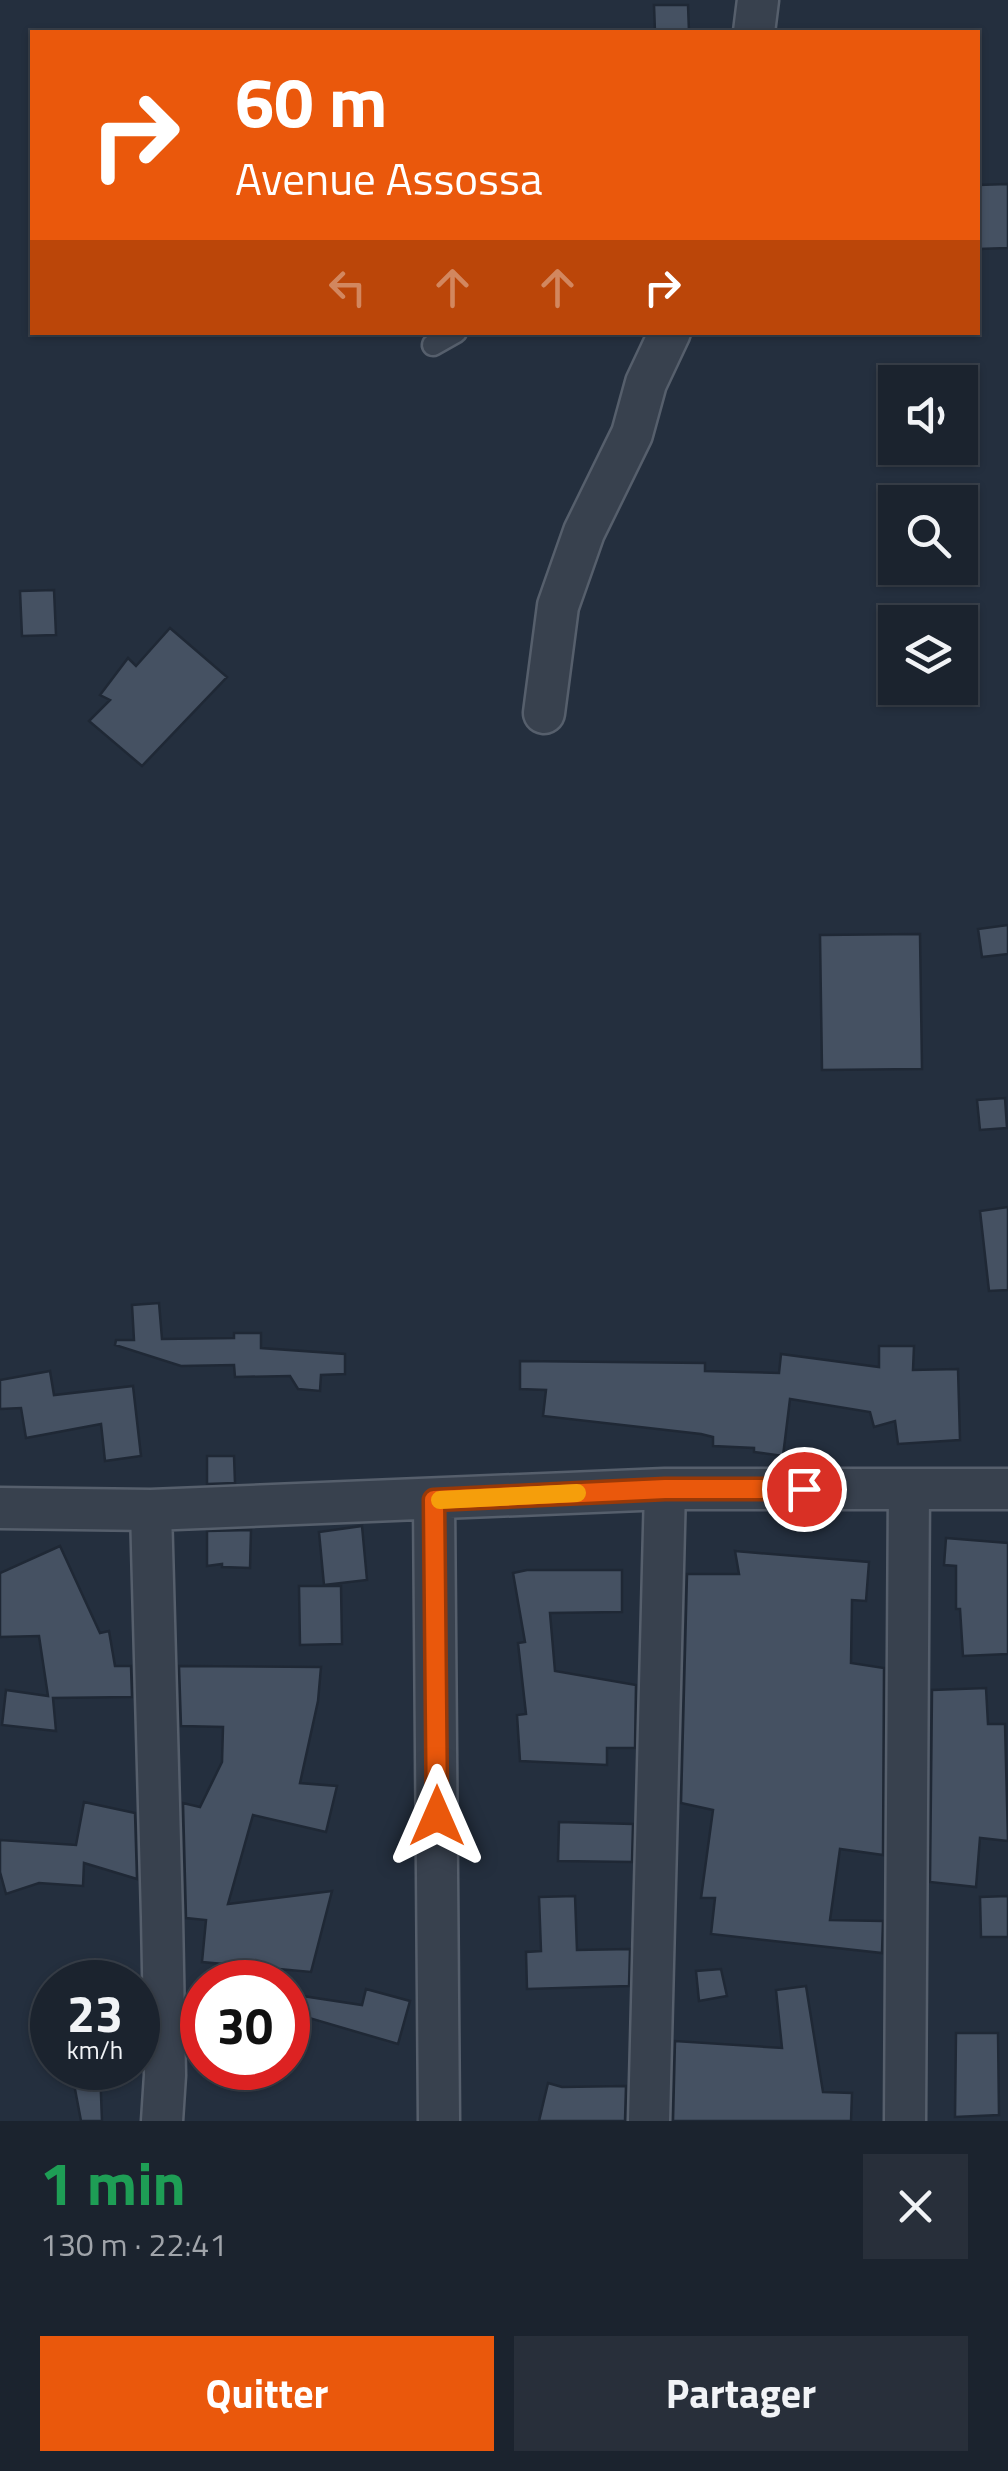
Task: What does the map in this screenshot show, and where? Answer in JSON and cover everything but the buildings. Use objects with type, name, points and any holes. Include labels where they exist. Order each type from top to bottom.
[{"type":"street","points":[[754,30],[758,0]]},
{"type":"street","points":[[544,712],[558,606],[584,532],[632,434],[646,383],[669,335]]},
{"type":"street","points":[[648,2121],[665,1489]]},
{"type":"street","points":[[0,1508],[150,1510],[665,1489],[1008,1489]]},
{"type":"street","points":[[905,2121],[909,1489]]},
{"type":"street","points":[[434,1500],[438,2121]]},
{"type":"street","points":[[150,1510],[162,1917],[162,2121]]},
{"type":"lane","points":[[433,345],[451,335]]},
{"type":"slow traffic","points":[[440,1500],[577,1493]]},
{"type":"route","points":[[437,1816],[434,1500],[665,1489],[804,1489]]}]
